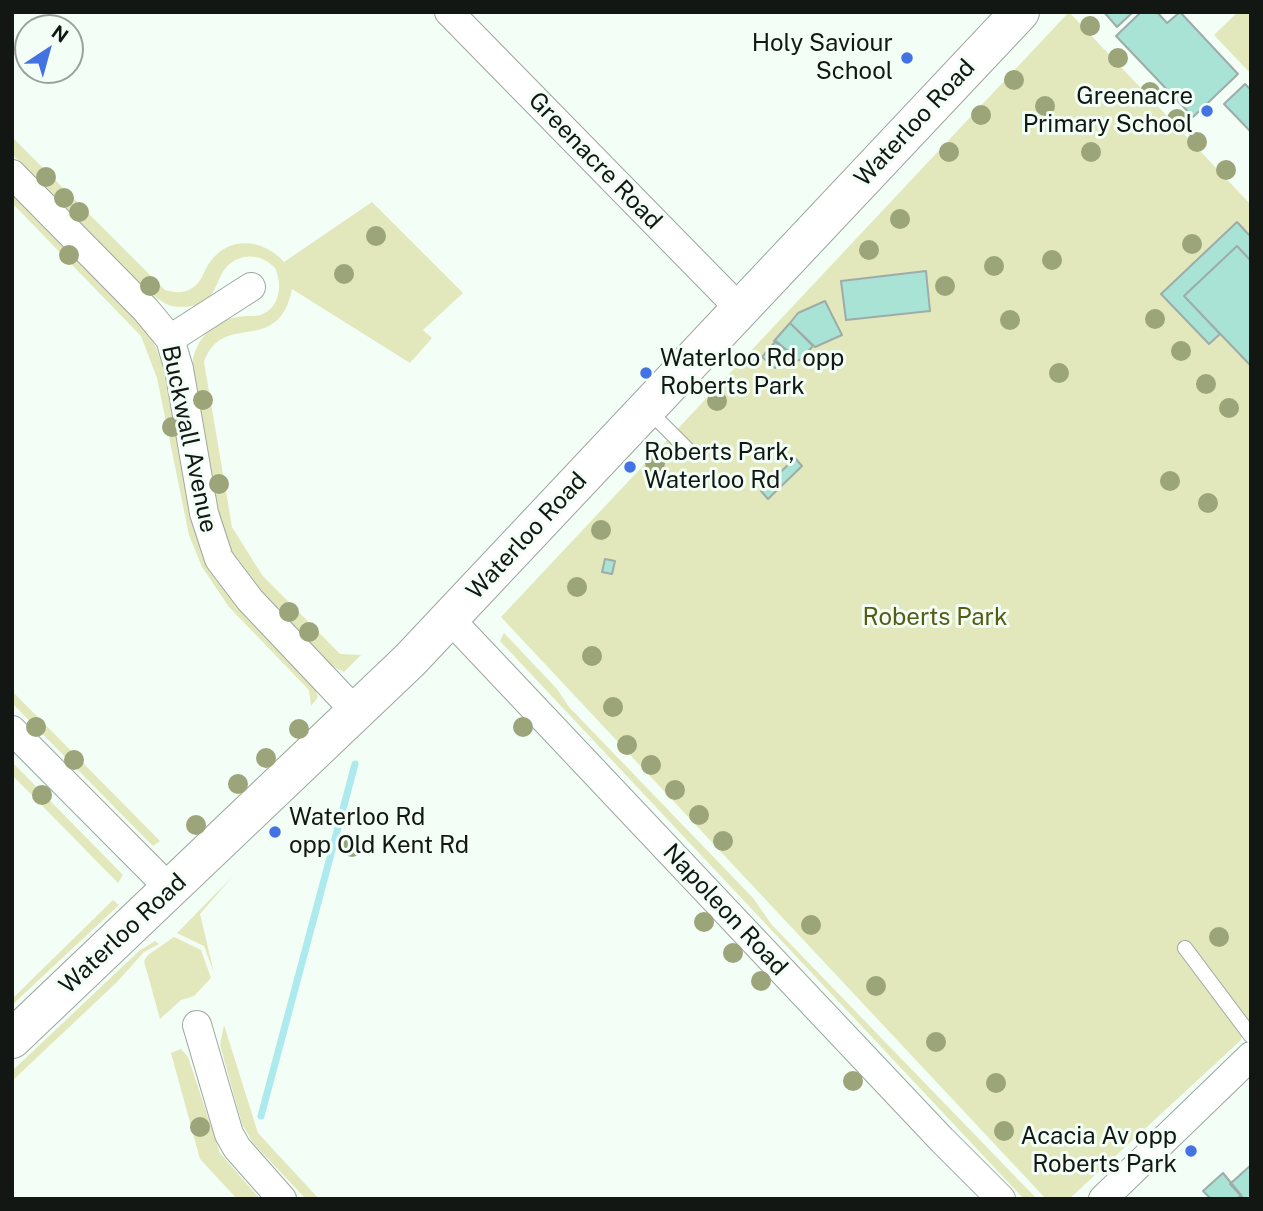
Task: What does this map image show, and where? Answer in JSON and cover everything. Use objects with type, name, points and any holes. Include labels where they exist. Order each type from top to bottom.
[{"type":"main road","name":"Waterloo Road","points":[[12,1039],[172,890],[450,619],[1020,12]]},
{"type":"street","name":"Greenacre Road","points":[[449,12],[741,310]]},
{"type":"street","name":"Buckwall Avenue","points":[[12,174],[146,310],[170,339],[179,369],[204,513],[219,559],[250,600],[356,712]]},
{"type":"street","points":[[170,339],[251,287]]},
{"type":"street","name":"Napoleon Road","points":[[450,619],[942,1140],[1001,1199]]},
{"type":"street","points":[[12,730],[172,890]]},
{"type":"street","points":[[197,1025],[229,1134],[243,1155],[282,1199]]},
{"type":"street","points":[[1102,1199],[1251,1056]]},
{"type":"lane","points":[[647,409],[688,450]]},
{"type":"lane","points":[[1185,948],[1251,1036]]},
{"type":"green space","name":"Roberts Park","points":[[1069,12],[1251,205],[1251,1026],[1242,1034],[1241,1040],[1069,1199],[1046,1199],[501,617]]},
{"type":"green space","points":[[1238,12],[1251,12],[1251,74],[1214,35]]},
{"type":"green space","points":[[12,137],[165,290],[181,292],[193,288],[218,253],[236,244],[247,243],[267,248],[284,262],[372,202],[463,293],[423,330],[432,338],[410,363],[292,289],[285,310],[275,322],[263,328],[224,338],[213,346],[204,362],[232,527],[262,575],[340,654],[361,655],[344,672],[332,666],[291,625],[262,595],[238,564],[222,530],[206,459],[192,365],[197,347],[207,333],[221,322],[241,316],[260,315],[272,307],[279,288],[275,268],[256,257],[235,260],[224,270],[213,292],[204,301],[191,306],[172,306],[140,284],[67,213],[12,154]]},
{"type":"green space","points":[[12,191],[143,326],[153,341],[165,370],[190,508],[204,556],[314,686],[318,697],[311,706],[309,690],[229,607],[202,567],[189,535],[157,378],[141,336],[12,203]]},
{"type":"green space","points":[[504,633],[557,689],[569,707],[753,898],[772,925],[1037,1199],[1024,1199],[500,641]]},
{"type":"green space","points":[[12,691],[160,841],[153,846],[143,836],[12,703]]},
{"type":"green space","points":[[12,762],[123,875],[118,883],[12,775]]},
{"type":"green space","points":[[233,876],[200,914],[214,973],[204,946],[177,933]]},
{"type":"green space","points":[[113,900],[119,905],[12,1005],[12,999]]},
{"type":"green space","points":[[174,937],[201,950],[211,978],[194,996],[181,1000],[160,1019],[144,961],[148,955]]},
{"type":"green space","points":[[155,941],[159,944],[144,952],[117,982],[12,1081],[12,1071],[139,951]]},
{"type":"green space","points":[[224,1025],[258,1133],[319,1199],[306,1199],[253,1143],[242,1124],[220,1045]]},
{"type":"green space","points":[[181,1049],[188,1057],[220,1153],[260,1199],[237,1199],[200,1159],[171,1053]]},
{"type":"building","points":[[1104,12],[1133,12],[1117,27]]},
{"type":"building","points":[[1141,12],[1157,12],[1167,23],[1180,12],[1238,74],[1193,117],[1116,36]]},
{"type":"building","points":[[1245,84],[1251,90],[1251,132],[1224,104]]},
{"type":"building","points":[[1237,222],[1251,237],[1251,261],[1237,246],[1184,296],[1220,334],[1209,344],[1161,294]]},
{"type":"building","points":[[1237,246],[1251,261],[1251,366],[1184,296]]},
{"type":"building","points":[[926,271],[930,311],[846,320],[841,281]]},
{"type":"building","points":[[825,301],[842,335],[815,347],[790,323],[798,313]]},
{"type":"building","points":[[790,323],[813,346],[800,360],[791,361],[785,356],[789,352],[774,341]]},
{"type":"building","points":[[776,341],[789,352],[775,368],[762,357]]},
{"type":"building","points":[[795,458],[802,466],[768,499],[761,491]]},
{"type":"building","points":[[605,559],[615,561],[612,574],[602,572]]},
{"type":"building","points":[[1251,1165],[1251,1199],[1244,1199],[1230,1184]]},
{"type":"building","points":[[1223,1173],[1241,1195],[1237,1199],[1211,1199],[1203,1191]]},
{"type":"waterway","points":[[261,1116],[355,764]]},
{"type":"place","name":"Holy Saviour School","points":[[907,58]]},
{"type":"place","name":"Greenacre Primary School","points":[[1207,111]]},
{"type":"place","name":"Waterloo Rd opp Roberts Park","points":[[646,373]]},
{"type":"place","name":"Roberts Park, Waterloo Rd","points":[[630,467]]},
{"type":"place","name":"Waterloo Rd opp Old Kent Rd","points":[[275,832]]},
{"type":"place","name":"Acacia Av opp Roberts Park","points":[[1191,1151]]}]
